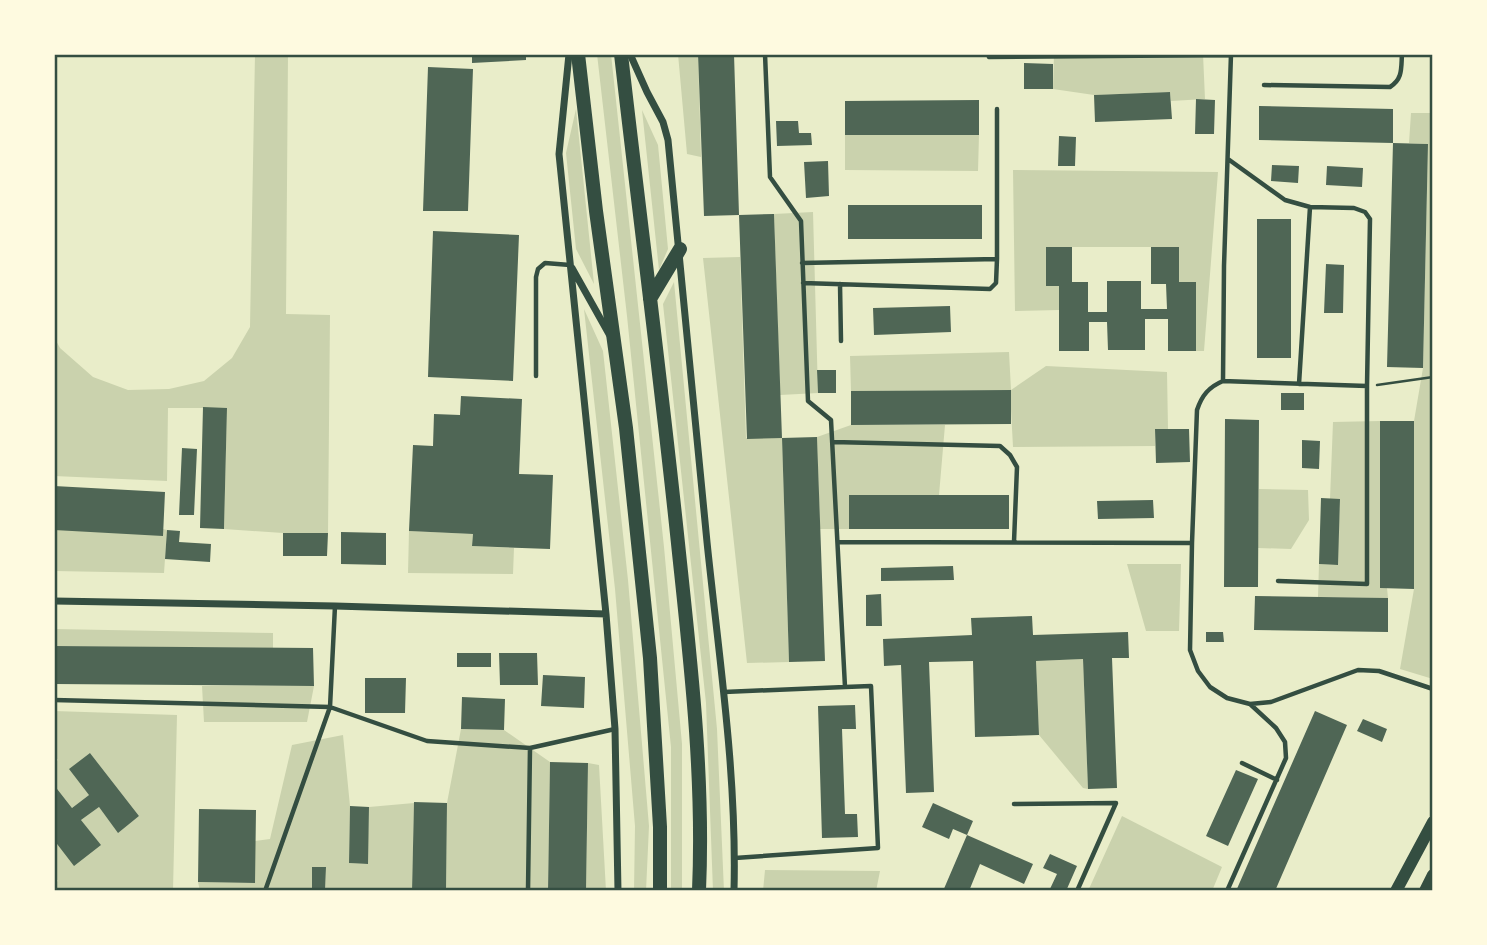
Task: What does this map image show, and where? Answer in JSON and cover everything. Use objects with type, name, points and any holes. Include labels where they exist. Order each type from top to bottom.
[{"type":"main road","points":[[578,54],[627,441],[650,658],[660,827],[660,891]]},
{"type":"main road","points":[[621,54],[675,512],[696,721],[701,842],[699,891]]},
{"type":"main road","points":[[650,299],[680,249]]},
{"type":"street","points":[[569,54],[559,154],[606,614],[615,729],[618,891]]},
{"type":"street","points":[[630,54],[663,122],[668,140],[728,726],[735,858],[734,891]]},
{"type":"street","points":[[570,265],[614,344]]},
{"type":"street","points":[[54,601],[606,614]]},
{"type":"street","points":[[1396,891],[1433,822]]},
{"type":"street","points":[[1424,891],[1433,875]]},
{"type":"lane","points":[[765,54],[771,177],[801,221],[808,401],[831,420],[845,687]]},
{"type":"lane","points":[[988,54],[989,57],[1231,54],[1223,381]]},
{"type":"lane","points":[[1265,85],[1390,87],[1398,82],[1401,75],[1402,54]]},
{"type":"lane","points":[[803,283],[990,289],[996,284],[997,108]]},
{"type":"lane","points":[[1228,159],[1284,200],[1310,207],[1354,208],[1365,212],[1370,219],[1367,584],[1278,582]]},
{"type":"lane","points":[[1298,384],[1310,207]]},
{"type":"lane","points":[[802,263],[997,259]]},
{"type":"lane","points":[[536,376],[538,269],[545,263],[570,265]]},
{"type":"lane","points":[[840,284],[841,341]]},
{"type":"lane","points":[[1367,386],[1223,381],[1213,385],[1201,397],[1197,410],[1191,650],[1198,671],[1210,687],[1227,698],[1250,704],[1271,702],[1358,670],[1379,671],[1433,689]]},
{"type":"lane","points":[[832,442],[1000,446],[1010,455],[1017,467],[1014,542]]},
{"type":"lane","points":[[838,542],[1192,543]]},
{"type":"lane","points":[[265,891],[330,707],[335,606]]},
{"type":"lane","points":[[724,692],[871,686],[878,848],[735,858]]},
{"type":"lane","points":[[54,700],[330,707],[427,741],[530,748],[615,729]]},
{"type":"lane","points":[[1227,891],[1286,758],[1285,742],[1276,728],[1250,704]]},
{"type":"lane","points":[[528,891],[530,748]]},
{"type":"lane","points":[[1242,763],[1276,779]]},
{"type":"lane","points":[[1014,804],[1116,803],[1077,891]]},
{"type":"path","points":[[1367,386],[1433,377]]},
{"type":"green space","points":[[255,54],[288,54],[286,314],[330,315],[328,533],[224,529],[227,408],[168,408],[167,481],[54,476],[54,337],[60,348],[93,377],[128,390],[169,389],[204,381],[232,358],[250,327]]},
{"type":"green space","points":[[597,54],[611,54],[664,547],[682,744],[682,891],[671,891],[671,747]]},
{"type":"green space","points":[[678,54],[698,54],[701,157],[687,154]]},
{"type":"green space","points":[[1054,54],[1203,54],[1205,99],[1171,101],[1170,92],[1094,95],[1053,89]]},
{"type":"green space","points":[[576,109],[594,284],[576,249],[566,153]]},
{"type":"green space","points":[[642,110],[658,145],[668,249],[659,270]]},
{"type":"green space","points":[[1411,113],[1433,113],[1433,679],[1400,669],[1414,589],[1414,421],[1423,368],[1428,144],[1409,143]]},
{"type":"green space","points":[[845,135],[979,135],[978,171],[845,170]]},
{"type":"green space","points":[[1013,170],[1218,172],[1204,351],[1196,351],[1196,282],[1179,282],[1179,247],[1046,247],[1046,286],[1059,286],[1059,310],[1015,311]]},
{"type":"green space","points":[[813,212],[818,393],[780,395],[774,214]]},
{"type":"green space","points":[[740,257],[746,438],[782,438],[789,662],[747,663],[703,258]]},
{"type":"green space","points":[[674,282],[717,729],[724,891],[713,891],[706,703],[663,304]]},
{"type":"green space","points":[[584,309],[603,351],[628,580],[649,826],[646,891],[634,891],[635,826],[615,589]]},
{"type":"green space","points":[[1009,352],[1011,390],[1046,366],[1167,372],[1168,429],[1155,430],[1155,446],[1013,447],[1010,390],[851,391],[850,356]]},
{"type":"green space","points":[[1380,421],[1380,588],[1387,588],[1388,598],[1318,597],[1319,564],[1337,565],[1340,499],[1330,499],[1333,422]]},
{"type":"green space","points":[[851,425],[945,425],[939,495],[849,496],[849,529],[820,529],[817,437]]},
{"type":"green space","points":[[1259,489],[1308,490],[1309,520],[1291,549],[1258,548]]},
{"type":"green space","points":[[54,530],[167,530],[164,573],[54,571]]},
{"type":"green space","points":[[409,531],[473,534],[472,546],[514,548],[513,574],[408,573]]},
{"type":"green space","points":[[1127,564],[1181,564],[1179,631],[1146,631]]},
{"type":"green space","points":[[54,629],[273,633],[273,648],[54,646]]},
{"type":"green space","points":[[1083,659],[1088,789],[1083,788],[1039,735],[1036,661]]},
{"type":"green space","points":[[202,686],[314,686],[307,722],[204,722]]},
{"type":"green space","points":[[54,711],[177,715],[173,891],[54,891],[54,883],[58,881],[54,876],[54,842],[100,845],[81,820],[99,807],[118,832],[139,816],[90,753],[89,795],[72,808],[54,785],[54,763],[58,760],[54,755]]},
{"type":"green space","points":[[461,729],[504,730],[550,762],[548,891],[446,891],[447,803]]},
{"type":"green space","points":[[343,735],[350,806],[349,863],[367,864],[369,807],[414,803],[412,891],[325,891],[326,868],[312,867],[312,891],[200,891],[198,882],[255,883],[255,841],[270,839],[292,745]]},
{"type":"green space","points":[[588,763],[599,765],[606,891],[586,891]]},
{"type":"green space","points":[[1122,816],[1222,867],[1212,891],[1088,891]]},
{"type":"green space","points":[[765,870],[880,871],[876,891],[763,891]]},
{"type":"building","points":[[472,54],[526,54],[526,60],[472,63]]},
{"type":"building","points":[[698,54],[734,54],[739,215],[704,216]]},
{"type":"building","points":[[1024,63],[1053,64],[1053,89],[1024,89]]},
{"type":"building","points":[[428,67],[473,69],[468,211],[423,211]]},
{"type":"building","points":[[1170,92],[1172,119],[1095,122],[1094,95]]},
{"type":"building","points":[[1196,99],[1215,100],[1214,134],[1195,134]]},
{"type":"building","points":[[979,100],[979,135],[845,135],[845,101]]},
{"type":"building","points":[[1259,106],[1393,109],[1393,143],[1259,140]]},
{"type":"building","points":[[776,121],[798,121],[799,133],[811,133],[812,145],[777,146]]},
{"type":"building","points":[[1059,136],[1076,137],[1075,166],[1058,166]]},
{"type":"building","points":[[1393,143],[1428,144],[1423,368],[1387,367]]},
{"type":"building","points":[[828,161],[829,196],[806,198],[804,162]]},
{"type":"building","points":[[1272,165],[1299,166],[1298,183],[1271,181]]},
{"type":"building","points":[[1327,166],[1363,168],[1362,187],[1326,185]]},
{"type":"building","points":[[848,205],[982,205],[982,239],[848,239]]},
{"type":"building","points":[[774,214],[782,438],[747,439],[739,215]]},
{"type":"building","points":[[1257,219],[1291,219],[1291,358],[1257,358]]},
{"type":"building","points":[[433,231],[519,235],[513,381],[428,377]]},
{"type":"building","points":[[1046,247],[1072,247],[1072,282],[1088,282],[1088,312],[1107,312],[1107,281],[1141,281],[1141,309],[1167,309],[1166,284],[1151,284],[1151,247],[1179,247],[1179,282],[1196,282],[1196,351],[1168,351],[1168,319],[1145,319],[1145,350],[1108,350],[1107,322],[1089,322],[1089,351],[1059,351],[1059,286],[1046,286]]},
{"type":"building","points":[[1326,264],[1344,265],[1343,313],[1324,313]]},
{"type":"building","points":[[950,306],[951,332],[874,335],[873,308]]},
{"type":"building","points":[[817,370],[836,370],[836,393],[818,393]]},
{"type":"building","points":[[1011,390],[1011,424],[851,425],[851,391]]},
{"type":"building","points":[[1281,393],[1304,393],[1304,410],[1281,410]]},
{"type":"building","points":[[461,396],[522,399],[519,474],[553,475],[550,549],[472,546],[473,534],[409,531],[413,445],[433,446],[434,414],[460,415]]},
{"type":"building","points":[[203,407],[227,408],[224,529],[200,528]]},
{"type":"building","points":[[1225,419],[1259,420],[1258,587],[1224,587]]},
{"type":"building","points":[[1380,421],[1414,421],[1414,589],[1380,588]]},
{"type":"building","points":[[1155,429],[1189,429],[1190,462],[1156,463]]},
{"type":"building","points":[[817,437],[825,661],[789,662],[782,438]]},
{"type":"building","points":[[1302,440],[1320,441],[1319,469],[1302,468]]},
{"type":"building","points":[[182,448],[197,449],[194,515],[179,515]]},
{"type":"building","points":[[54,486],[165,492],[163,536],[54,530]]},
{"type":"building","points":[[849,495],[1009,495],[1009,529],[849,529]]},
{"type":"building","points":[[1321,498],[1340,499],[1338,565],[1319,564]]},
{"type":"building","points":[[1153,500],[1154,518],[1098,519],[1097,501]]},
{"type":"building","points":[[167,530],[180,531],[179,542],[211,544],[210,562],[165,559]]},
{"type":"building","points":[[341,532],[386,533],[386,565],[341,564]]},
{"type":"building","points":[[283,533],[328,533],[327,556],[283,556]]},
{"type":"building","points":[[953,566],[954,580],[881,581],[881,568]]},
{"type":"building","points":[[881,594],[882,626],[866,626],[866,595]]},
{"type":"building","points":[[1255,596],[1388,598],[1388,632],[1254,630]]},
{"type":"building","points":[[1032,616],[1033,635],[1128,632],[1129,658],[1112,658],[1117,788],[1088,789],[1083,659],[1036,661],[1039,735],[975,737],[973,661],[929,662],[934,792],[906,793],[901,665],[884,666],[883,639],[972,635],[971,618]]},
{"type":"building","points":[[1206,632],[1223,632],[1224,642],[1206,642]]},
{"type":"building","points":[[54,646],[313,648],[314,686],[54,684]]},
{"type":"building","points":[[457,653],[491,653],[491,667],[457,667]]},
{"type":"building","points":[[499,653],[537,653],[538,685],[500,685]]},
{"type":"building","points":[[543,675],[585,677],[584,708],[541,706]]},
{"type":"building","points":[[365,678],[406,678],[405,713],[365,713]]},
{"type":"building","points":[[462,697],[505,699],[504,730],[461,729]]},
{"type":"building","points":[[855,705],[856,729],[842,729],[845,814],[857,814],[858,837],[822,838],[818,706]]},
{"type":"building","points":[[1315,711],[1347,725],[1275,891],[1236,891]]},
{"type":"building","points":[[1363,719],[1387,729],[1382,742],[1357,731]]},
{"type":"building","points":[[90,753],[139,816],[118,833],[99,807],[81,820],[101,845],[74,866],[54,840],[54,785],[72,808],[89,795],[69,769]]},
{"type":"building","points":[[550,762],[588,763],[586,891],[548,891]]},
{"type":"building","points":[[1236,770],[1258,779],[1228,846],[1206,836]]},
{"type":"building","points":[[414,802],[447,803],[446,891],[412,891]]},
{"type":"building","points":[[933,803],[973,821],[967,835],[953,829],[949,839],[922,827]]},
{"type":"building","points":[[350,806],[369,807],[368,864],[349,863]]},
{"type":"building","points":[[199,809],[256,810],[255,883],[198,882]]},
{"type":"building","points":[[967,835],[1033,864],[1024,884],[980,864],[969,891],[943,891]]},
{"type":"building","points":[[1050,854],[1077,866],[1066,891],[1049,891],[1057,874],[1043,868]]},
{"type":"building","points":[[312,867],[326,867],[325,891],[312,891]]}]
